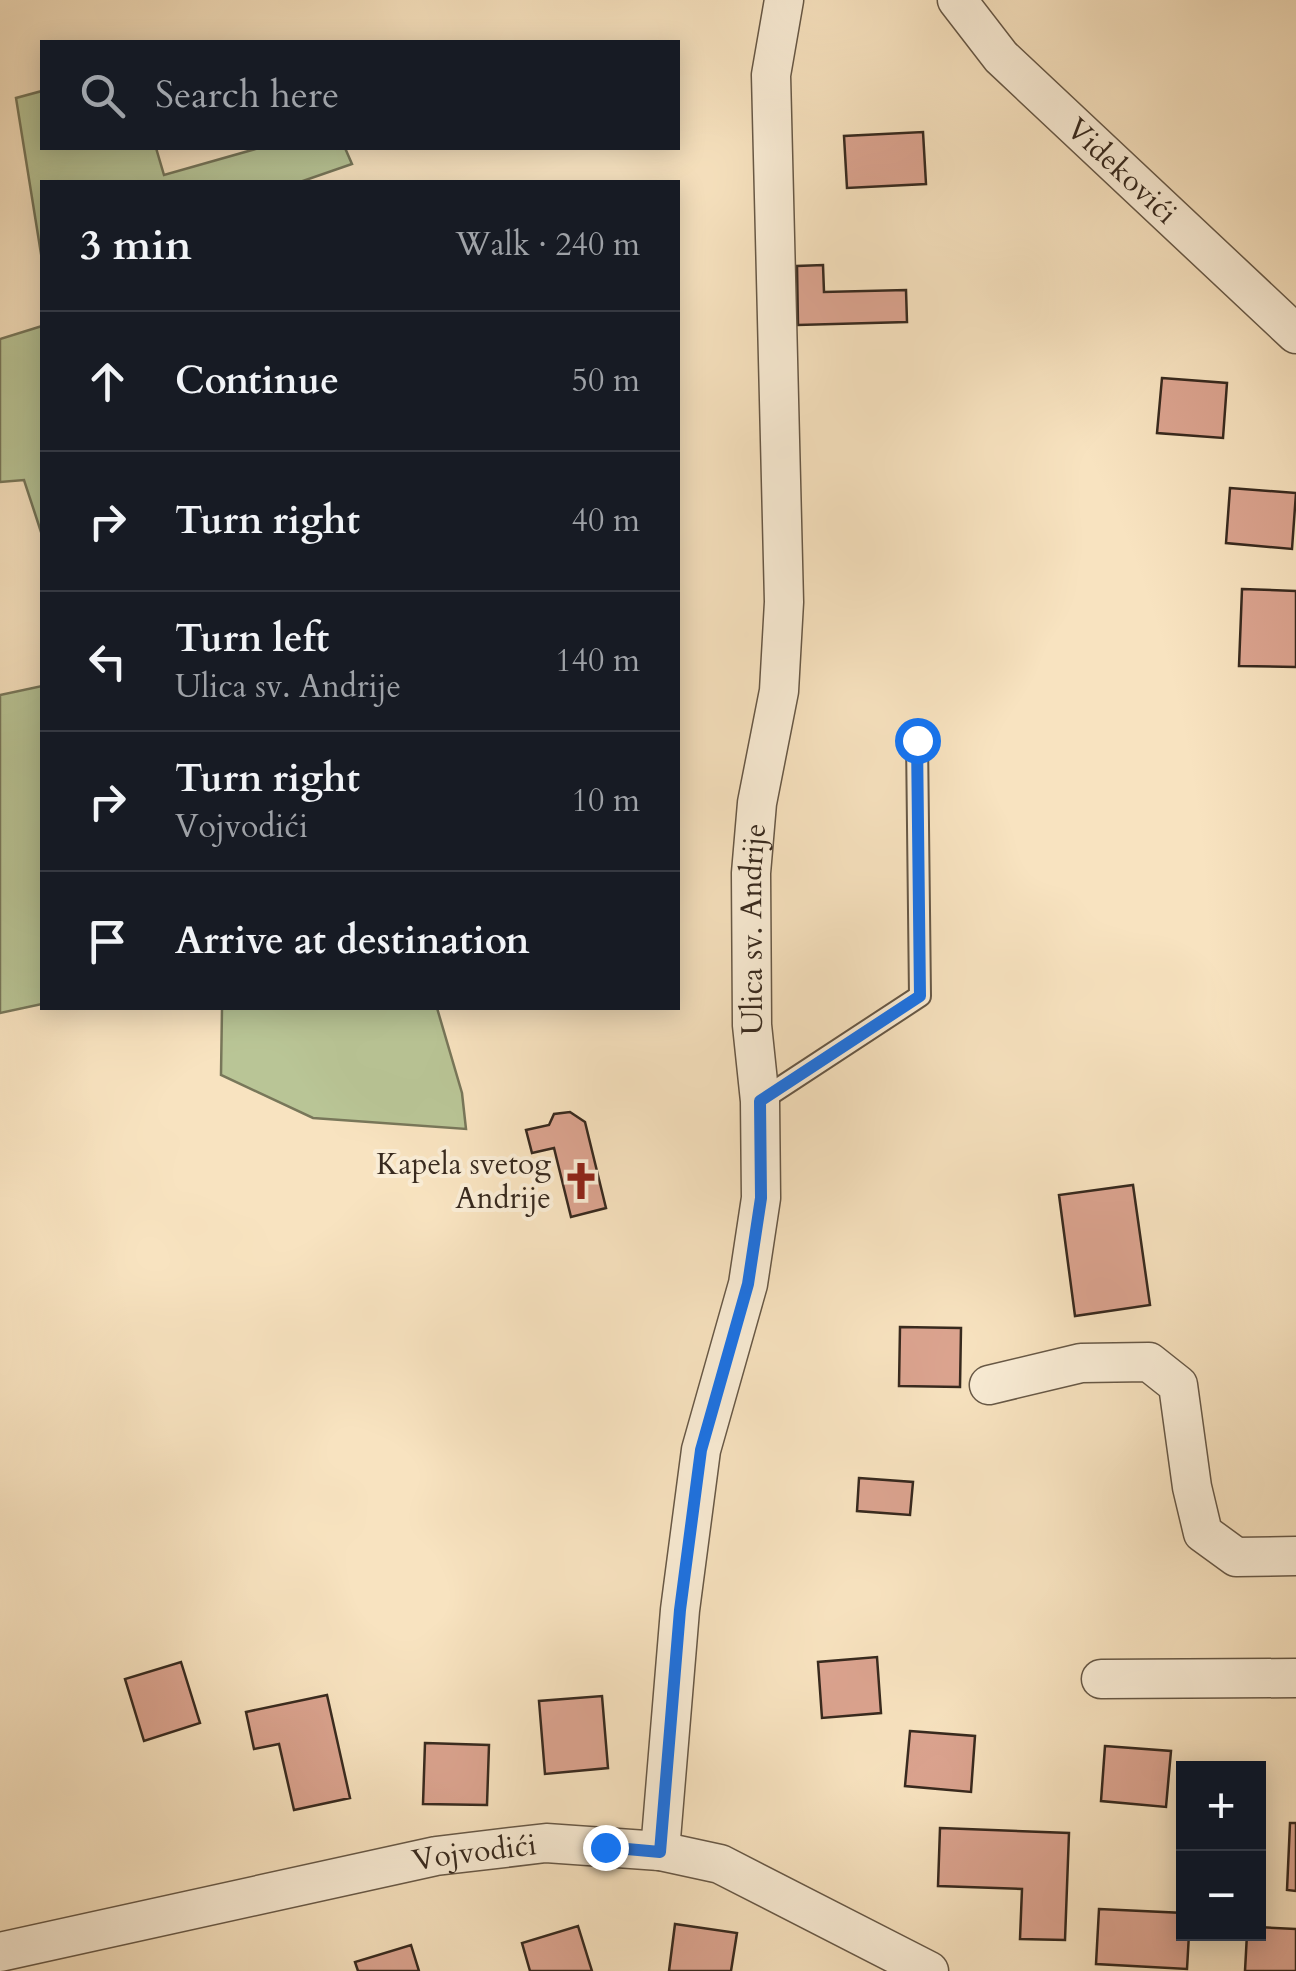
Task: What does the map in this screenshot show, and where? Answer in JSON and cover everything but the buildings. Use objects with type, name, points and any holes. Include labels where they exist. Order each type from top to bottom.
[{"type":"street","name":"Ulica sv. Andrije","points":[[660,1852],[680,1610],[701,1450],[748,1284],[761,1198],[760,1101],[752,1025],[750,873],[757,803],[779,691],[784,602],[771,75],[784,0]]},
{"type":"street","name":"Videkovići","points":[[958,0],[1001,56],[1296,334]]},
{"type":"street","points":[[988,1384],[1081,1363],[1148,1362],[1178,1385],[1192,1487],[1203,1533],[1236,1557],[1296,1556]]},
{"type":"street","points":[[1101,1678],[1296,1678]]},
{"type":"street","name":"Vojvodići","points":[[0,1952],[436,1856],[546,1842],[660,1852],[720,1864],[929,1971]]},
{"type":"lane","points":[[760,1101],[920,996],[917,740]]},
{"type":"green space","points":[[40,92],[40,150],[157,150],[164,175],[252,150],[346,150],[352,164],[306,180],[40,180],[40,248],[16,98]]},
{"type":"green space","points":[[40,327],[40,529],[24,480],[0,482],[0,339]]},
{"type":"green space","points":[[40,686],[40,1004],[0,1013],[0,695]]},
{"type":"green space","points":[[222,1010],[438,1010],[462,1093],[466,1129],[313,1118],[221,1075]]},
{"type":"place","name":"Kapela svetog Andrije","points":[[581,1181]]},
{"type":"route","points":[[605,1847],[660,1852],[680,1610],[701,1450],[748,1284],[761,1198],[760,1101],[920,996],[917,740]]}]
